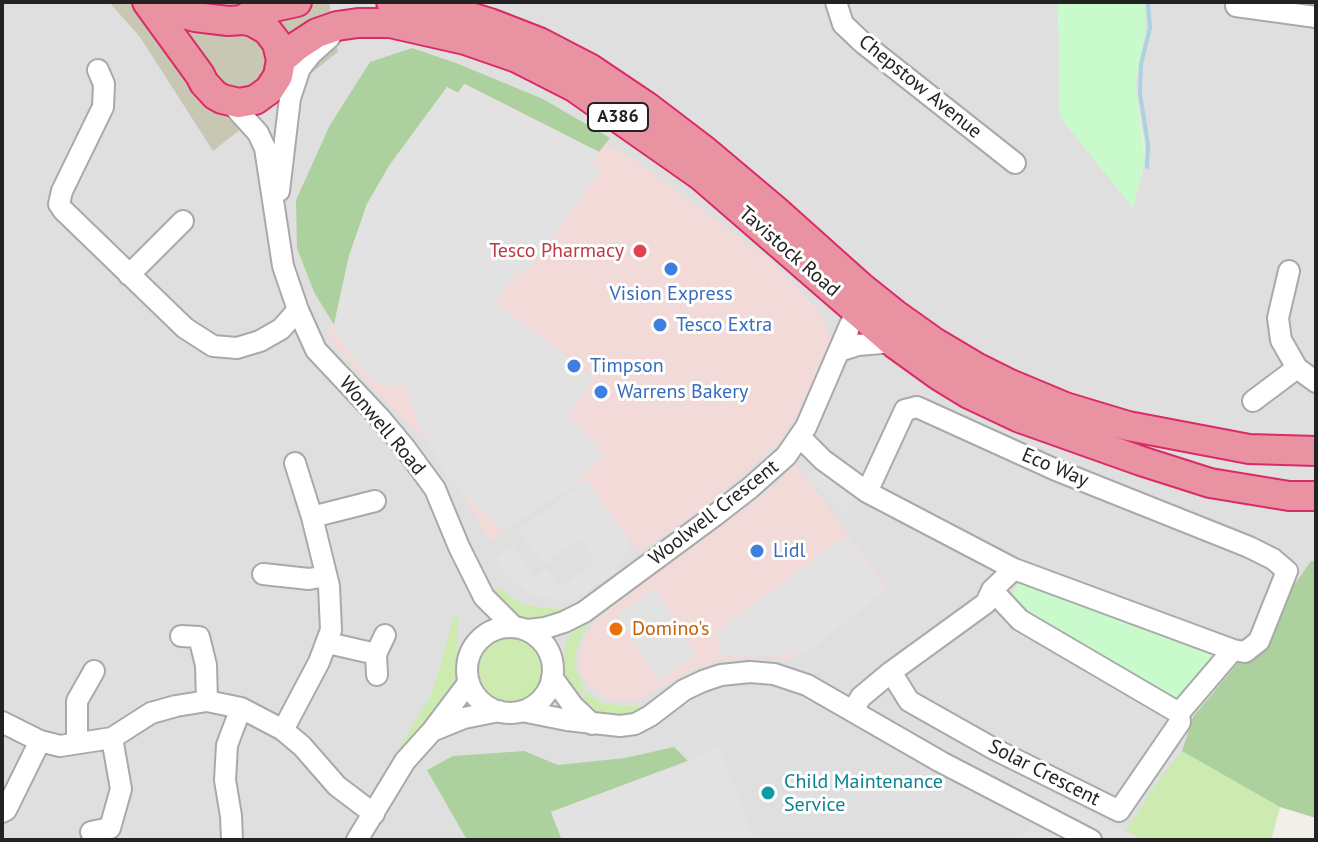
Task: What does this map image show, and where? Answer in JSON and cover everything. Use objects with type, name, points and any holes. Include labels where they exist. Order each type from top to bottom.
[{"type":"highway","points":[[147,2],[204,83],[215,95],[230,102]]},
{"type":"highway","points":[[166,2],[175,11],[195,17],[253,22],[267,30],[277,43],[281,64]]},
{"type":"highway","points":[[234,20],[297,2]]},
{"type":"highway","name":"Tavistock Road","points":[[391,2],[457,13],[539,42],[591,69],[646,106],[705,151],[860,304],[893,342],[959,388],[1020,418],[1210,483],[1313,497]]},
{"type":"highway","name":"Tavistock Road","points":[[230,102],[247,102],[263,96],[275,84],[281,64],[297,46],[317,33],[337,26],[390,23],[465,40],[517,58],[574,87],[701,176],[860,304],[976,367],[1065,407],[1128,426],[1249,449],[1316,451]]},
{"type":"street","name":"Chepstow Avenue","points":[[836,2],[843,24],[863,43],[1015,163]]},
{"type":"street","points":[[1236,6],[1310,11]]},
{"type":"street","points":[[290,98],[300,68],[311,54],[350,24]]},
{"type":"street","name":"Wonwell Road","points":[[276,215],[290,98],[281,64]]},
{"type":"street","points":[[98,70],[104,84],[103,107],[62,191],[59,204],[185,328],[213,346],[237,348],[260,341],[281,329],[298,310]]},
{"type":"street","name":"Wonwell Road","points":[[230,102],[258,133],[265,148],[283,266],[316,350],[405,448],[435,489],[484,597],[520,628]]},
{"type":"street","points":[[129,275],[183,221]]},
{"type":"street","points":[[1289,271],[1278,318],[1281,340],[1297,368],[1316,382]]},
{"type":"street","name":"Woolwell Crescent","points":[[552,667],[568,629],[584,612],[750,488],[786,456],[800,437],[860,304]]},
{"type":"street","points":[[839,351],[858,345],[893,342]]},
{"type":"street","points":[[1253,401],[1297,368]]},
{"type":"street","name":"Eco Way","points":[[867,492],[905,410],[917,407],[1056,470],[1249,547],[1273,559],[1287,571],[1259,641],[1239,651]]},
{"type":"street","points":[[800,437],[823,460],[867,492],[1014,569],[1239,651],[1179,713],[1020,620],[992,590]]},
{"type":"street","points":[[283,730],[306,689],[331,630],[329,586],[295,463]]},
{"type":"street","points":[[312,517],[375,501]]},
{"type":"street","points":[[853,710],[861,697],[891,672],[986,603],[992,590],[1014,569]]},
{"type":"street","points":[[262,572],[309,579],[326,576]]},
{"type":"street","name":"Woolwell Crescent","points":[[520,628],[545,628],[584,612]]},
{"type":"street","points":[[552,667],[549,688],[542,698],[533,706],[511,713],[499,711],[480,701],[473,692],[467,669],[469,656],[478,640],[494,629],[520,628],[541,639],[573,706],[592,724]]},
{"type":"street","points":[[197,631],[206,665],[207,701]]},
{"type":"street","points":[[328,643],[381,645],[377,675]]},
{"type":"street","points":[[77,743],[77,701],[94,671]]},
{"type":"street","points":[[522,711],[592,724],[635,724],[684,690],[703,681],[721,675],[750,672],[774,674],[807,685],[982,784],[1091,840]]},
{"type":"street","name":"Solar Crescent","points":[[891,672],[909,701],[994,749],[1119,811],[1180,722],[1179,713]]},
{"type":"street","points":[[357,840],[405,761],[469,682]]},
{"type":"street","points":[[2,722],[40,741],[60,746],[112,738],[151,713],[176,706],[207,701],[241,708],[283,730],[302,746],[337,786],[374,814]]},
{"type":"street","points":[[232,840],[225,780],[227,745],[241,708]]},
{"type":"street","points":[[432,731],[464,718],[499,711]]},
{"type":"street","points":[[105,833],[121,789],[112,738]]},
{"type":"street","points":[[2,812],[6,810],[40,741]]},
{"type":"shaded area","points":[[2,2],[1058,2],[1060,117],[1133,207],[1145,148],[1135,84],[1145,33],[1145,2],[1316,2],[1316,818],[1280,807],[1271,840],[2,840]]},
{"type":"shaded area","points":[[109,2],[329,2],[338,52],[213,151],[140,37]]},
{"type":"shaded area","points":[[464,84],[599,152],[592,163],[601,170],[526,274],[520,269],[495,302],[595,378],[567,417],[589,436],[603,455],[575,485],[503,531],[448,478],[418,424],[405,385],[371,381],[338,336],[334,325],[349,256],[367,204],[389,166],[447,87],[458,93]]},
{"type":"shaded area","points":[[520,101],[627,155],[770,260],[822,315],[831,338],[811,386],[783,439],[708,504],[641,552],[576,482],[490,541],[437,451],[370,385],[328,337],[345,246]]},
{"type":"shaded area","points":[[823,460],[862,489],[845,514],[806,477]]},
{"type":"shaded area","points":[[795,462],[888,588],[790,661],[761,656],[719,660],[688,671],[645,697],[625,702],[607,699],[592,688],[581,676],[578,664],[584,638],[594,623],[614,604],[777,484]]},
{"type":"shaded area","points":[[586,480],[632,545],[615,573],[572,600],[533,597],[509,578],[495,558],[513,545],[535,576],[546,568],[560,587],[596,561],[580,539],[544,565],[518,530]]},
{"type":"shaded area","points":[[847,535],[887,590],[805,654],[721,656],[717,631]]},
{"type":"shaded area","points":[[655,588],[696,655],[658,683],[618,615]]},
{"type":"shaded area","points":[[719,746],[755,840],[562,840],[551,812],[688,761]]},
{"type":"shaded area","points":[[1050,792],[1143,840],[1021,840]]},
{"type":"green space","points":[[1058,2],[1145,2],[1145,33],[1135,84],[1145,158],[1133,208],[1060,117]]},
{"type":"green space","points":[[412,48],[543,99],[610,138],[599,152],[465,84],[458,93],[447,87],[389,166],[367,204],[349,256],[334,325],[314,292],[297,248],[296,200],[330,125],[370,62]]},
{"type":"green space","points":[[1311,561],[1316,561],[1316,818],[1280,807],[1182,751],[1193,717],[1247,652]]},
{"type":"green space","points":[[1024,580],[1215,651],[1216,656],[1174,703],[1038,624],[1011,598],[1017,584]]},
{"type":"green space","points":[[500,587],[523,605],[555,609],[572,607],[553,620],[529,621],[512,615],[493,594]]},
{"type":"green space","points":[[596,613],[598,615],[586,627],[575,657],[576,669],[585,689],[577,698],[565,673],[566,642],[577,626]]},
{"type":"green space","points":[[454,616],[457,616],[457,674],[452,693],[407,744],[381,786],[377,785],[431,695]]},
{"type":"green space","points":[[505,638],[517,638],[534,647],[541,658],[541,682],[534,693],[517,702],[505,702],[493,697],[484,688],[479,676],[479,664],[484,652],[493,643]]},
{"type":"green space","points":[[588,692],[602,703],[645,706],[627,715],[610,716],[591,710],[581,700]]},
{"type":"green space","points":[[674,747],[688,761],[551,812],[562,840],[467,840],[427,770],[453,756],[524,751],[558,765],[625,758]]},
{"type":"green space","points":[[1182,751],[1280,807],[1271,840],[1143,840],[1126,831],[1152,789]]},
{"type":"waterway","points":[[1147,167],[1148,144],[1140,94],[1141,64],[1150,28],[1148,2]]},
{"type":"place","name":"Tesco Pharmacy","points":[[640,251]]},
{"type":"place","name":"Vision Express","points":[[671,269]]},
{"type":"place","name":"Tesco Extra","points":[[660,325]]},
{"type":"place","name":"Timpson","points":[[574,366]]},
{"type":"place","name":"Warrens Bakery","points":[[601,392]]},
{"type":"place","name":"Lidl","points":[[757,551]]},
{"type":"place","name":"Domino's","points":[[616,629]]},
{"type":"place","name":"Child Maintenance Service","points":[[768,793]]}]
